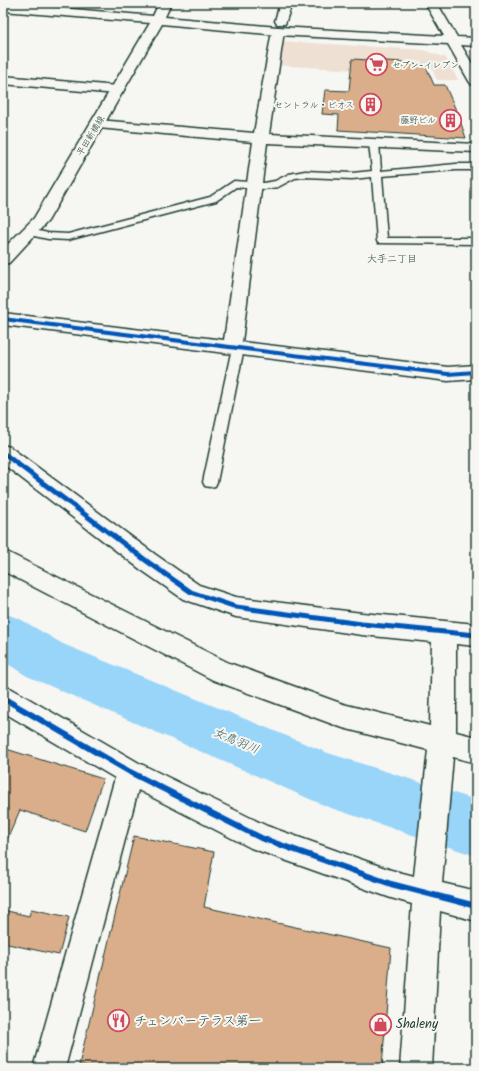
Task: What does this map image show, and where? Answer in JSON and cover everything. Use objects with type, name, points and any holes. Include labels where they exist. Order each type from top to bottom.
[{"type":"street","points":[[70,3],[280,26],[450,37],[476,42]]},
{"type":"street","points":[[235,348],[252,186],[280,26],[286,3]]},
{"type":"street","points":[[431,3],[476,81]]},
{"type":"street","points":[[3,7],[162,12]]},
{"type":"street","name":"平田新橋線","points":[[3,259],[40,221],[162,12]]},
{"type":"street","points":[[450,37],[476,34]]},
{"type":"street","points":[[3,80],[117,90]]},
{"type":"street","points":[[98,124],[260,138],[476,148]]},
{"type":"street","points":[[3,319],[448,374],[476,372]]},
{"type":"street","points":[[3,453],[148,562],[198,595],[236,607],[444,633],[476,635]]},
{"type":"street","points":[[3,560],[222,672],[343,716],[441,749],[476,750]]},
{"type":"street","points":[[416,1068],[430,862],[443,730],[444,633]]},
{"type":"street","points":[[3,698],[130,772],[261,838],[391,884],[476,906]]},
{"type":"street","points":[[49,1068],[130,772]]},
{"type":"lane","points":[[374,143],[382,241],[476,241]]},
{"type":"lane","points":[[29,232],[48,236],[68,237],[213,199],[234,184],[264,186],[278,184],[292,176],[305,174],[352,176],[456,167],[476,167]]},
{"type":"lane","points":[[210,482],[235,348]]},
{"type":"shaded area","points":[[280,41],[423,50],[446,58],[458,80],[437,80],[430,64],[406,60],[406,73],[275,65]]},
{"type":"building","points":[[352,59],[403,62],[403,65],[425,64],[434,85],[445,85],[466,138],[338,130],[339,115],[322,114],[325,90],[349,91]]},
{"type":"building","points":[[3,748],[103,779],[85,831],[20,810],[3,849]]},
{"type":"building","points":[[134,836],[214,852],[204,907],[391,948],[382,1068],[91,1068],[79,1065]]},
{"type":"building","points":[[31,909],[69,917],[59,955],[3,943],[3,910],[29,916]]},
{"type":"waterway","name":"女鳥羽川","points":[[3,635],[45,660],[328,780],[476,828]]},
{"type":"cycle path","points":[[3,319],[448,374],[476,372]]},
{"type":"cycle path","points":[[3,453],[148,562],[191,592],[236,607],[362,624],[476,635]]},
{"type":"cycle path","points":[[3,698],[130,772],[261,838],[391,884],[476,906]]},
{"type":"place","name":"セブン-イレブン","points":[[377,65]]},
{"type":"place","name":"セントラル・ビオス","points":[[370,105]]},
{"type":"place","name":"藤野ビル","points":[[451,120]]},
{"type":"place","name":"チェンバーテラス第一","points":[[119,1021]]},
{"type":"place","name":"Shaleny","points":[[381,1024]]},
{"type":"district","name":"大手二丁目","points":[[392,259]]}]
